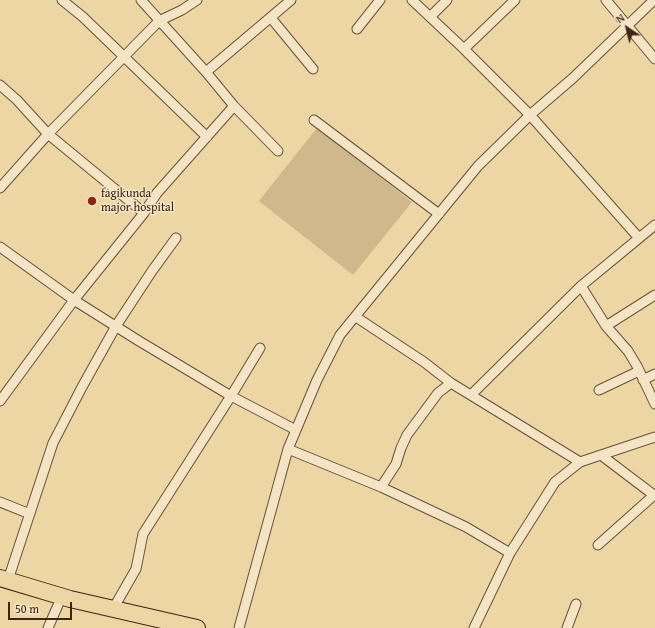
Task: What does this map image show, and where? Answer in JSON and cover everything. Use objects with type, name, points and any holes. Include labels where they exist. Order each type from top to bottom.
[{"type":"highway","points":[[3,582],[197,628]]},
{"type":"highway","points":[[3,582],[58,605],[153,628]]},
{"type":"street","points":[[62,0],[83,17],[207,137]]},
{"type":"street","points":[[141,0],[206,72],[234,106],[278,151]]},
{"type":"street","points":[[0,188],[48,134],[159,21],[182,10],[197,0]]},
{"type":"street","points":[[206,72],[291,0]]},
{"type":"street","points":[[357,29],[380,0]]},
{"type":"street","points":[[412,0],[464,49],[530,115],[639,238]]},
{"type":"street","points":[[430,17],[447,0]]},
{"type":"street","points":[[464,49],[515,0]]},
{"type":"street","points":[[606,0],[655,59]]},
{"type":"street","points":[[239,628],[288,448],[317,380],[340,335],[478,166],[530,115],[573,78],[626,25],[654,0]]},
{"type":"street","points":[[271,18],[313,68]]},
{"type":"street","points":[[0,85],[17,100],[48,134],[144,213]]},
{"type":"street","points":[[0,401],[74,300],[144,213],[157,193],[234,106]]},
{"type":"street","points":[[314,120],[439,214]]},
{"type":"street","points":[[471,395],[581,286],[655,225]]},
{"type":"street","points":[[3,582],[30,514],[53,443],[116,326],[152,271],[176,238]]},
{"type":"street","points":[[0,247],[74,300],[139,341],[232,396],[296,430]]},
{"type":"street","points":[[581,286],[606,326],[628,351],[655,404]]},
{"type":"street","points":[[606,326],[655,295]]},
{"type":"street","points":[[356,317],[424,362],[451,383],[580,462]]},
{"type":"street","points":[[113,609],[136,569],[143,534],[232,396],[260,348]]},
{"type":"street","points":[[599,390],[639,371]]},
{"type":"street","points":[[643,380],[655,374]]},
{"type":"street","points":[[382,487],[396,464],[407,435],[438,393],[451,383]]},
{"type":"street","points":[[474,628],[510,553],[555,482],[580,462],[655,437]]},
{"type":"street","points":[[288,448],[382,487],[466,527],[510,553]]},
{"type":"street","points":[[598,545],[655,495],[601,455]]},
{"type":"street","points":[[0,502],[30,514]]},
{"type":"street","points":[[567,628],[576,604]]},
{"type":"street","points":[[48,628],[58,605]]},
{"type":"shaded area","points":[[317,128],[412,202],[353,275],[259,201]]},
{"type":"place","name":"fagikunda major hospital","points":[[92,201]]}]
